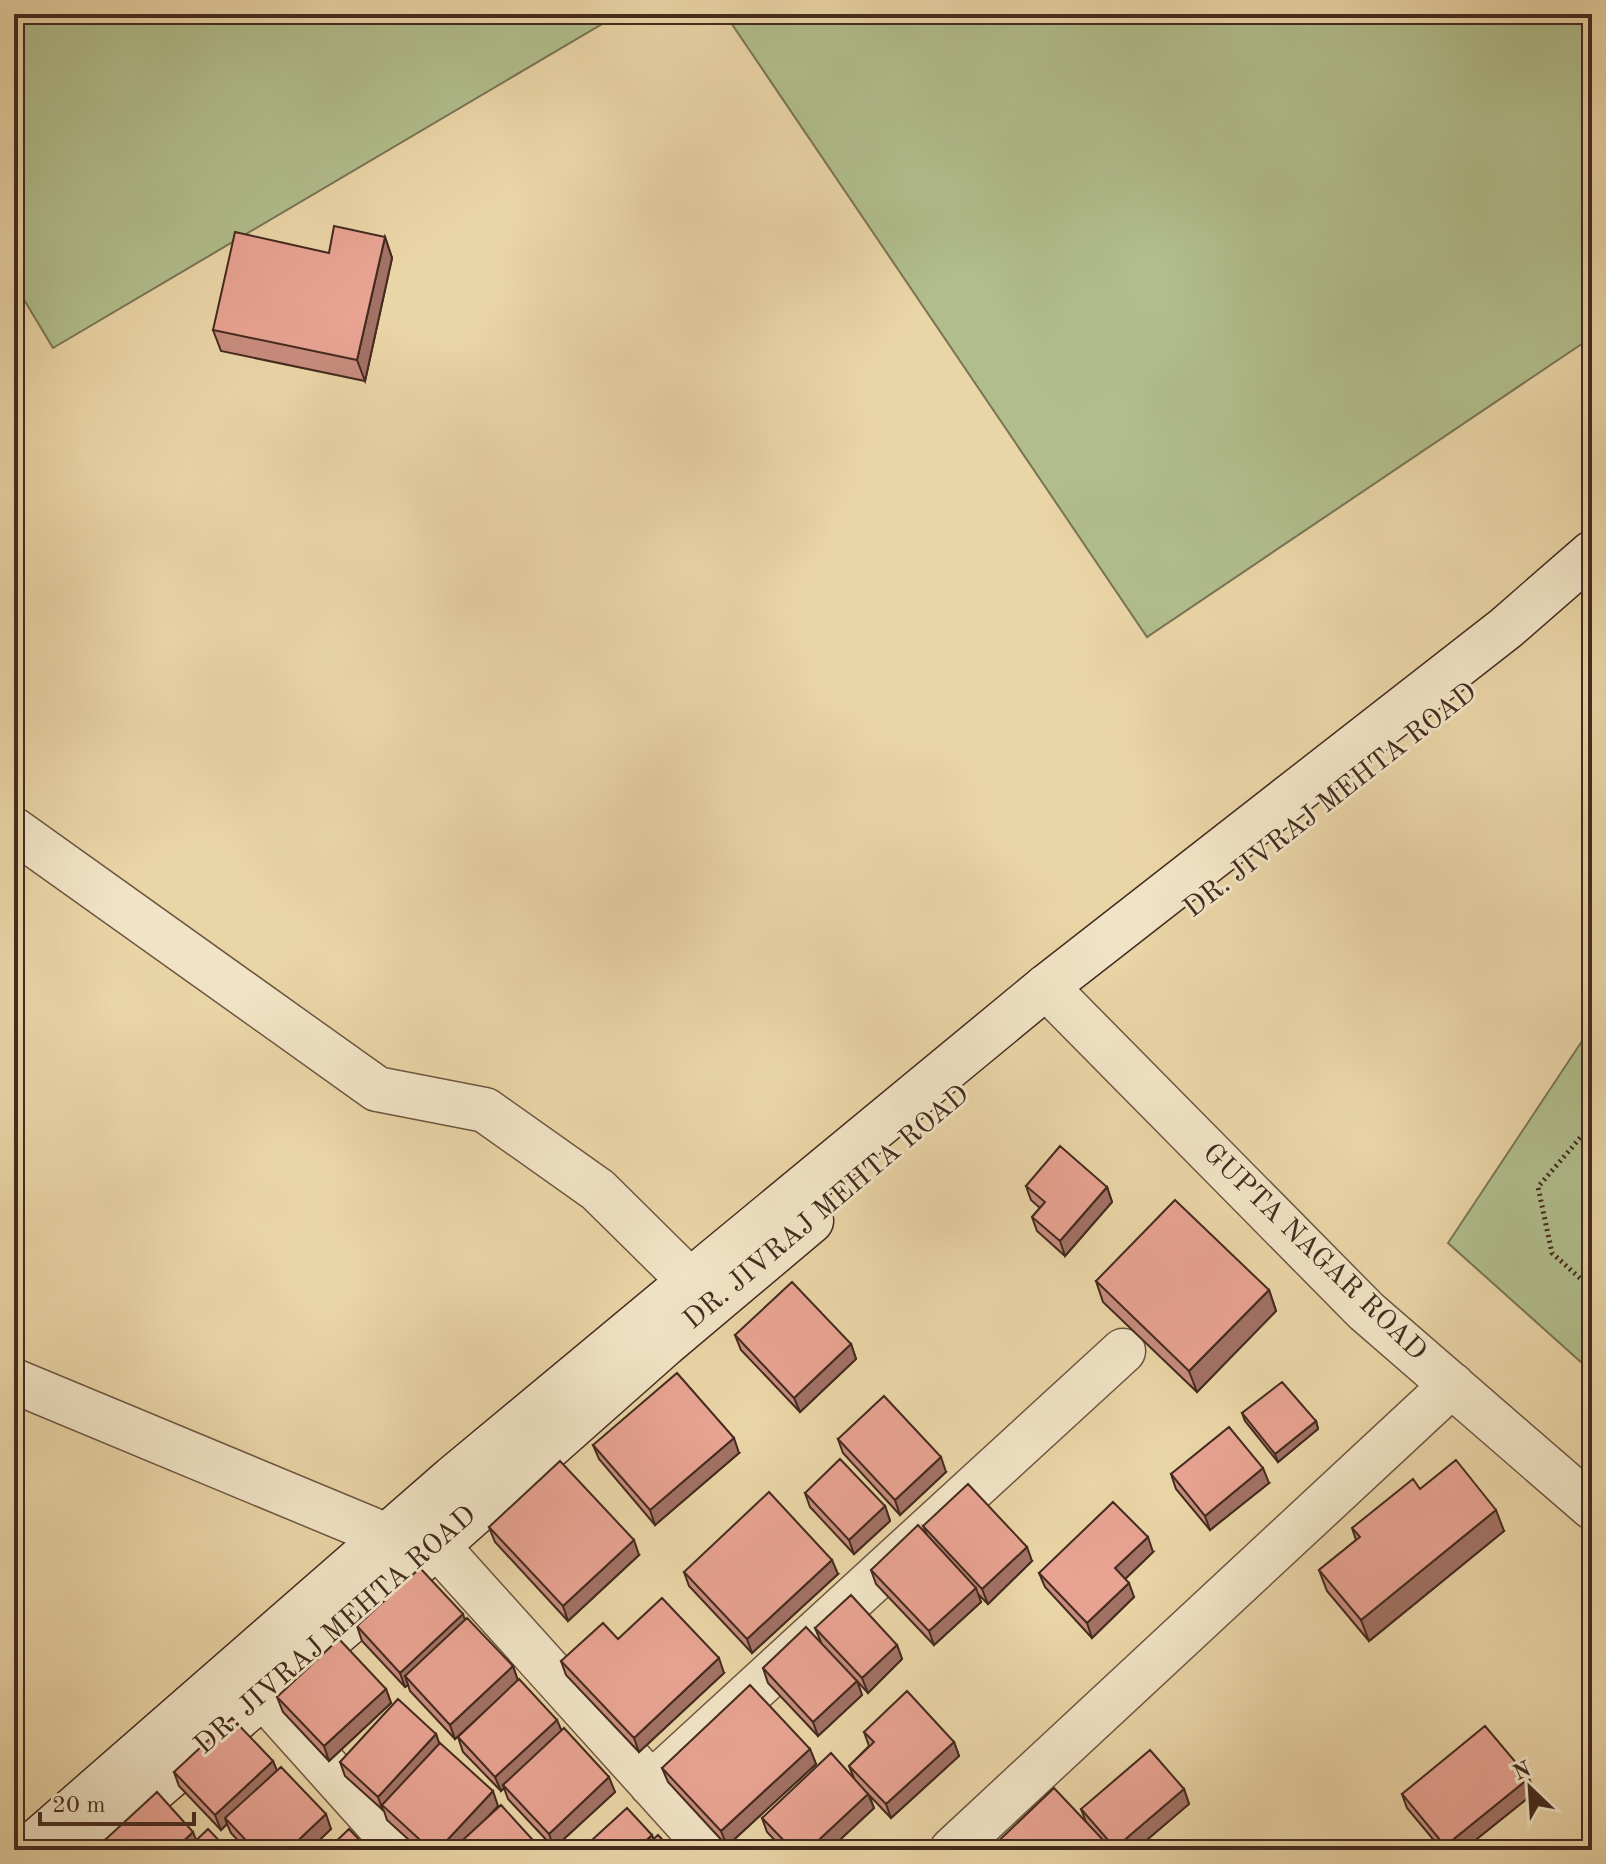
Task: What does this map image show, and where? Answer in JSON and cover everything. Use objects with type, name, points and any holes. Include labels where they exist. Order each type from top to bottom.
[{"type":"main road","points":[[27,1850],[387,1536],[690,1281],[1056,997],[1506,628],[1592,553]]},
{"type":"main road","name":"DR. JIVRAJ MEHTA ROAD","points":[[90,1848],[262,1695],[437,1546],[1056,997],[1532,645],[1592,593]]},
{"type":"main road","points":[[14,830],[377,1089],[485,1110],[598,1190],[690,1281]]},
{"type":"main road","name":"GUPTA NAGAR ROAD","points":[[1056,997],[1366,1311],[1592,1507]]},
{"type":"main road","points":[[651,1784],[1123,1351]]},
{"type":"main road","points":[[14,1381],[387,1536]]},
{"type":"main road","points":[[952,1850],[1452,1385]]},
{"type":"main road","points":[[437,1546],[711,1850]]},
{"type":"main road","points":[[262,1695],[401,1850]]},
{"type":"path","points":[[1592,1124],[1538,1187],[1552,1253],[1592,1289]]},
{"type":"green space","points":[[14,14],[619,14],[53,348],[14,283]]},
{"type":"green space","points":[[725,14],[1592,14],[1592,337],[1147,637]]},
{"type":"green space","points":[[1592,1026],[1592,1372],[1448,1243]]},
{"type":"building","points":[[334,226],[385,237],[357,360],[213,330],[235,232],[329,253]]},
{"type":"building","points":[[1060,1146],[1107,1187],[1060,1241],[1032,1217],[1045,1202],[1026,1186]]},
{"type":"building","points":[[1175,1200],[1269,1290],[1189,1371],[1096,1281]]},
{"type":"building","points":[[792,1282],[851,1344],[794,1398],[735,1335]]},
{"type":"building","points":[[677,1373],[734,1438],[650,1510],[593,1445]]},
{"type":"building","points":[[1282,1382],[1316,1421],[1275,1454],[1242,1413]]},
{"type":"building","points":[[884,1396],[941,1457],[895,1500],[838,1439]]},
{"type":"building","points":[[1229,1427],[1263,1468],[1205,1516],[1171,1474]]},
{"type":"building","points":[[840,1459],[885,1506],[849,1540],[805,1493]]},
{"type":"building","points":[[1456,1460],[1496,1510],[1361,1620],[1319,1570],[1360,1537],[1352,1528],[1413,1479],[1420,1489]]},
{"type":"building","points":[[560,1461],[634,1540],[563,1606],[489,1527]]},
{"type":"building","points":[[968,1484],[1027,1547],[982,1589],[923,1526]]},
{"type":"building","points":[[769,1492],[832,1560],[747,1639],[684,1572]]},
{"type":"building","points":[[1113,1502],[1148,1537],[1115,1568],[1129,1583],[1087,1623],[1039,1573]]},
{"type":"building","points":[[918,1525],[976,1588],[929,1631],[871,1570]]},
{"type":"building","points":[[420,1568],[463,1614],[400,1673],[357,1626]]},
{"type":"building","points":[[851,1595],[897,1645],[862,1678],[815,1628]]},
{"type":"building","points":[[662,1598],[719,1658],[634,1738],[561,1661],[603,1623],[618,1639]]},
{"type":"building","points":[[467,1618],[513,1666],[450,1725],[405,1676]]},
{"type":"building","points":[[806,1627],[857,1681],[813,1722],[763,1668]]},
{"type":"building","points":[[339,1639],[386,1689],[324,1746],[277,1697]]},
{"type":"building","points":[[519,1679],[557,1720],[495,1777],[458,1737]]},
{"type":"building","points":[[750,1685],[810,1749],[721,1831],[662,1768]]},
{"type":"building","points":[[907,1691],[954,1742],[886,1804],[849,1766],[874,1742],[864,1732]]},
{"type":"building","points":[[398,1699],[436,1734],[378,1797],[340,1762]]},
{"type":"building","points":[[232,1718],[273,1761],[215,1815],[174,1772]]},
{"type":"building","points":[[1485,1726],[1529,1778],[1445,1846],[1402,1794]]},
{"type":"building","points":[[564,1728],[609,1777],[549,1834],[503,1785]]},
{"type":"building","points":[[440,1743],[493,1791],[438,1850],[431,1850],[382,1805]]},
{"type":"building","points":[[1150,1750],[1184,1789],[1115,1848],[1081,1809]]},
{"type":"building","points":[[831,1753],[868,1794],[808,1850],[793,1850],[762,1818]]},
{"type":"building","points":[[281,1767],[326,1814],[288,1850],[255,1850],[225,1818]]},
{"type":"building","points":[[1054,1788],[1105,1842],[1096,1850],[989,1850]]},
{"type":"building","points":[[157,1792],[193,1832],[174,1850],[117,1850],[106,1839]]},
{"type":"building","points":[[501,1805],[542,1850],[452,1850]]},
{"type":"building","points":[[627,1808],[652,1835],[636,1850],[581,1850]]},
{"type":"building","points":[[208,1829],[228,1850],[186,1850]]},
{"type":"building","points":[[349,1829],[369,1850],[327,1850]]},
{"type":"building","points":[[658,1835],[672,1850],[642,1850]]},
{"type":"building","points":[[1545,1841],[1555,1850],[1538,1850]]}]
